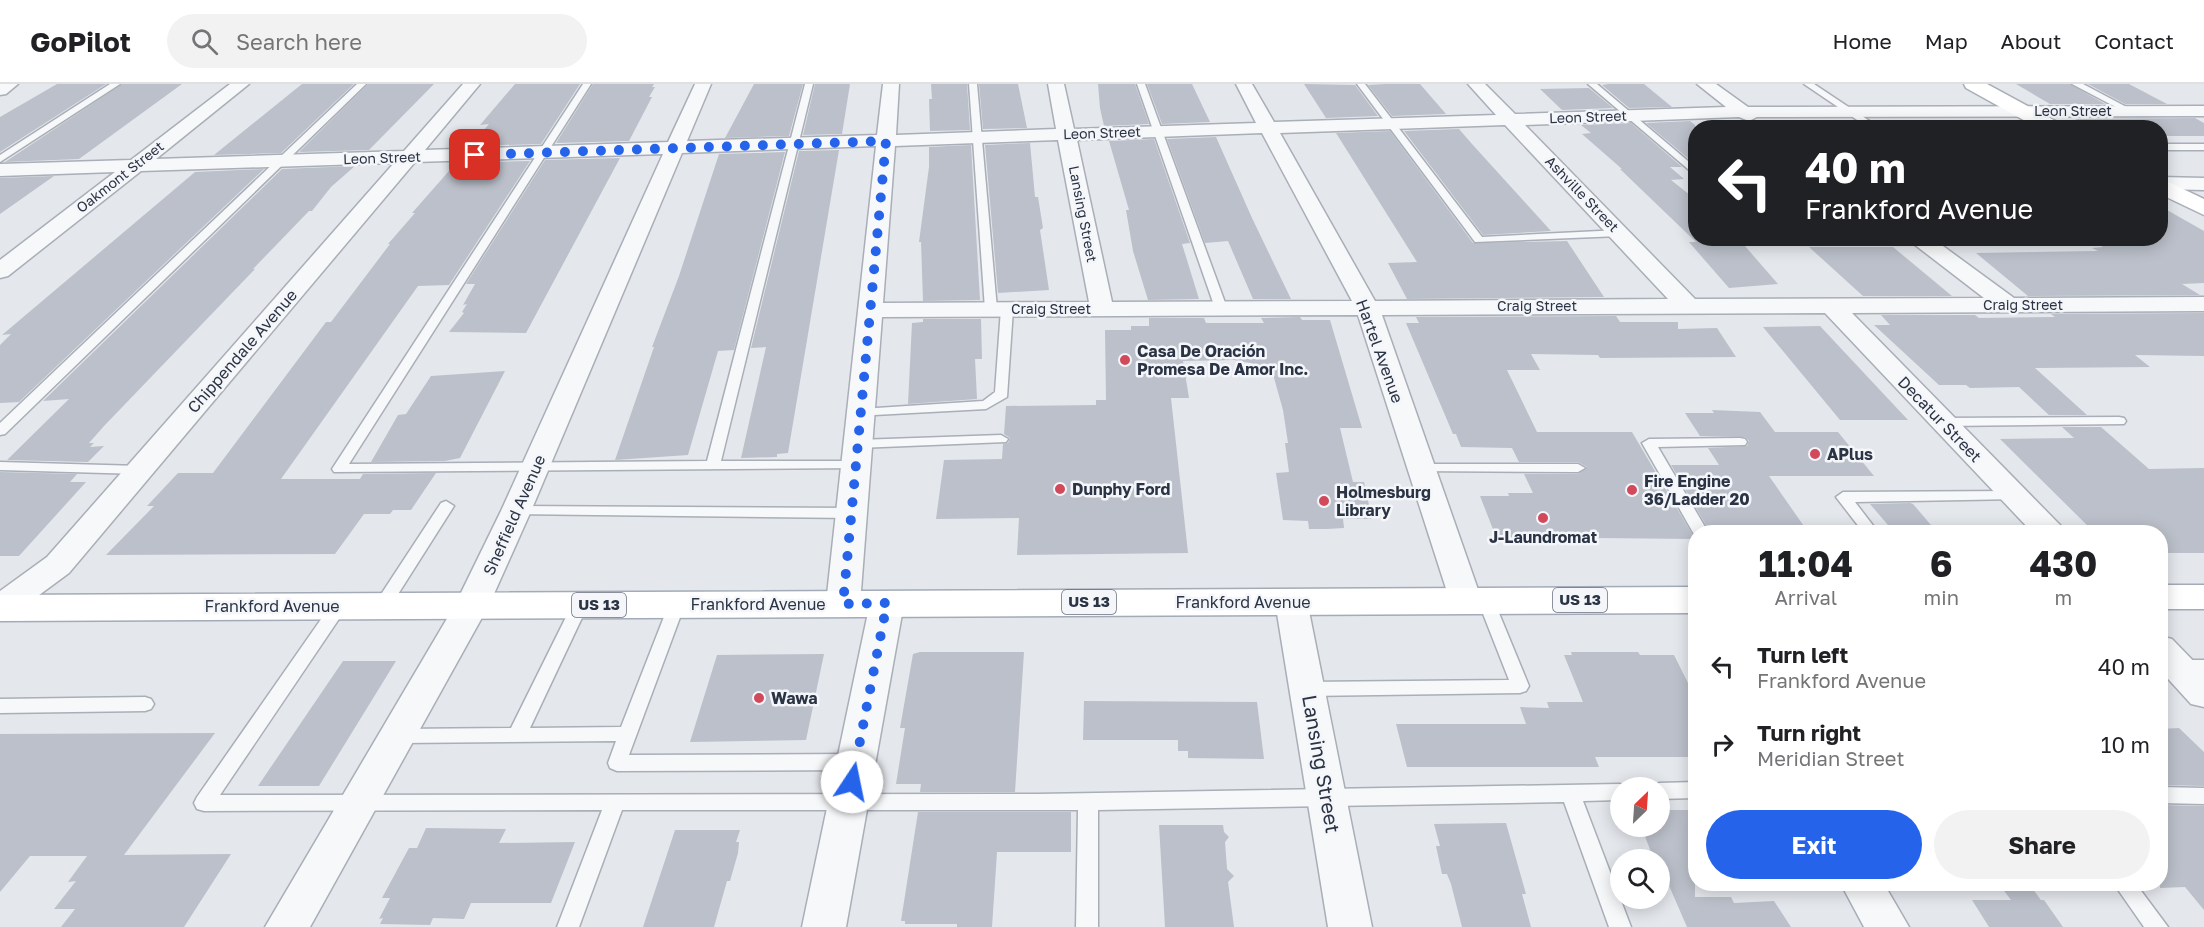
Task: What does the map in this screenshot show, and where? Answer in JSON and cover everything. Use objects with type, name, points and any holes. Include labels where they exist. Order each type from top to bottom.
[{"type":"main road","points":[[1973,84],[2039,120]]},
{"type":"main road","points":[[2168,188],[2204,208]]},
{"type":"main road","points":[[2168,597],[2204,597]]},
{"type":"main road","name":"Frankford Avenue","points":[[0,607],[1688,600]]},
{"type":"street","points":[[0,90],[10,84]]},
{"type":"street","name":"Oakmont Street","points":[[0,271],[241,84]]},
{"type":"street","name":"Chippendale Avenue","points":[[0,607],[58,565],[472,84]]},
{"type":"street","name":"Sheffield Avenue","points":[[287,927],[399,736],[472,605],[536,466],[703,84]]},
{"type":"street","points":[[843,604],[891,84]]},
{"type":"street","name":"Lansing Street","points":[[1056,84],[1102,309]]},
{"type":"street","name":"Hartel Avenue","points":[[1244,84],[1367,308],[1421,468],[1476,601]]},
{"type":"street","name":"Ashville Street","points":[[1476,84],[1687,305]]},
{"type":"street","points":[[1705,84],[1754,120]]},
{"type":"street","name":"Leon Street","points":[[0,170],[1743,112],[2204,111]]},
{"type":"street","points":[[2168,184],[2204,184]]},
{"type":"street","points":[[1928,246],[2009,305]]},
{"type":"street","name":"Craig Street","points":[[870,310],[2204,304]]},
{"type":"street","name":"Decatur Street","points":[[1831,305],[2042,525]]},
{"type":"street","name":"Lansing Street","points":[[1291,601],[1350,927]]},
{"type":"street","points":[[824,927],[887,603]]},
{"type":"street","points":[[2180,660],[2204,694]]},
{"type":"street","points":[[1866,891],[1887,927]]},
{"type":"lane","points":[[0,159],[116,84]]},
{"type":"lane","points":[[0,431],[362,84]]},
{"type":"lane","points":[[586,84],[339,469],[713,465],[857,455],[1001,439]]},
{"type":"lane","points":[[713,465],[809,84]]},
{"type":"lane","points":[[861,413],[986,405],[1002,394],[999,309],[975,137],[974,84]]},
{"type":"lane","points":[[1141,84],[1221,308]]},
{"type":"lane","points":[[1361,84],[1479,240],[1620,233]]},
{"type":"lane","points":[[1592,84],[1688,166]]},
{"type":"lane","points":[[1808,84],[1864,120]]},
{"type":"lane","points":[[2076,84],[2130,111]]},
{"type":"lane","points":[[2168,147],[2204,147]]},
{"type":"lane","points":[[1943,422],[2119,422]]},
{"type":"lane","points":[[1696,525],[1649,443],[1740,442]]},
{"type":"lane","points":[[0,466],[140,470]]},
{"type":"lane","points":[[1421,468],[1578,468]]},
{"type":"lane","points":[[1866,525],[1843,496],[2013,496]]},
{"type":"lane","points":[[382,606],[446,506]]},
{"type":"lane","points":[[516,511],[852,513]]},
{"type":"lane","points":[[1307,689],[1520,686],[1476,601]]},
{"type":"lane","points":[[677,604],[617,763],[856,762]]},
{"type":"lane","points":[[517,735],[580,605]]},
{"type":"lane","points":[[339,606],[204,803],[361,801],[1088,802],[1327,800],[1610,792]]},
{"type":"lane","points":[[0,706],[145,704]]},
{"type":"lane","points":[[399,736],[628,734]]},
{"type":"lane","points":[[1670,791],[1688,790]]},
{"type":"lane","points":[[1572,794],[1620,927]]},
{"type":"lane","points":[[2168,795],[2204,796]]},
{"type":"lane","points":[[1088,802],[1088,927]]},
{"type":"lane","points":[[568,927],[615,803]]},
{"type":"lane","points":[[2129,891],[2157,927]]},
{"type":"building","points":[[57,84],[106,84],[0,152],[0,117]]},
{"type":"building","points":[[122,84],[182,84],[79,159],[5,162]]},
{"type":"building","points":[[302,84],[354,84],[281,153],[214,155]]},
{"type":"building","points":[[368,84],[434,84],[369,150],[299,152]]},
{"type":"building","points":[[515,84],[580,84],[541,144],[470,146],[489,124],[480,125]]},
{"type":"building","points":[[593,84],[654,84],[652,87],[655,87],[629,141],[556,143]]},
{"type":"building","points":[[754,84],[803,84],[789,136],[725,138]]},
{"type":"building","points":[[815,84],[850,84],[842,134],[803,135]]},
{"type":"building","points":[[931,84],[967,84],[970,130],[930,131]]},
{"type":"building","points":[[979,84],[1018,84],[1027,128],[983,129]]},
{"type":"building","points":[[1098,84],[1135,84],[1149,124],[1104,126]]},
{"type":"building","points":[[1147,84],[1192,84],[1210,122],[1162,124]]},
{"type":"building","points":[[1304,84],[1355,85],[1378,116],[1326,118]]},
{"type":"building","points":[[1420,84],[1446,114],[1392,116],[1368,85]]},
{"type":"building","points":[[1644,84],[1672,107],[1629,108],[1602,85]]},
{"type":"building","points":[[2016,84],[2070,84],[2105,104],[2050,104]]},
{"type":"building","points":[[2088,84],[2129,84],[2167,104],[2125,104]]},
{"type":"building","points":[[1589,88],[1613,108],[1562,110],[1540,89]]},
{"type":"building","points":[[2195,118],[2204,123],[2204,136],[2168,136],[2168,120],[2075,119]]},
{"type":"building","points":[[1688,121],[1688,158],[1646,123]]},
{"type":"building","points":[[1631,123],[1682,167],[1670,167],[1684,179],[1671,180],[1688,193],[1688,234],[1620,169],[1622,169],[1582,134],[1591,133],[1581,125]]},
{"type":"building","points":[[1459,129],[1551,231],[1483,235],[1404,131]]},
{"type":"building","points":[[1390,131],[1473,243],[1567,241],[1604,297],[1407,299],[1388,263],[1417,262],[1336,133]]},
{"type":"building","points":[[1216,137],[1291,299],[1253,299],[1228,241],[1205,243],[1167,139]]},
{"type":"building","points":[[1154,139],[1190,243],[1182,244],[1199,299],[1148,300],[1133,251],[1126,210],[1129,210],[1109,141]]},
{"type":"building","points":[[1030,143],[1035,197],[1038,197],[1043,228],[1040,230],[1049,290],[998,293],[985,145]]},
{"type":"building","points":[[971,145],[980,300],[923,301],[921,242],[919,242],[929,167],[929,147]]},
{"type":"building","points":[[839,150],[788,453],[777,454],[777,457],[741,458],[766,347],[751,348],[799,151]]},
{"type":"building","points":[[785,152],[734,350],[718,351],[688,455],[615,460],[719,154]]},
{"type":"building","points":[[620,158],[526,333],[449,332],[464,313],[462,312],[467,304],[463,305],[475,284],[466,284],[545,160]]},
{"type":"building","points":[[530,161],[449,285],[418,286],[281,479],[360,479],[363,474],[436,473],[411,510],[393,510],[390,514],[364,514],[335,554],[106,555],[154,506],[147,506],[178,473],[213,473],[326,322],[331,322],[390,244],[388,244],[415,213],[412,213],[456,163]]},
{"type":"building","points":[[355,166],[331,187],[312,211],[309,211],[104,426],[89,443],[94,443],[90,447],[104,446],[88,462],[7,460],[69,399],[43,401],[282,169]]},
{"type":"building","points":[[264,169],[19,402],[0,403],[0,345],[11,334],[2,335],[195,172]]},
{"type":"building","points":[[54,176],[0,214],[0,178]]},
{"type":"building","points":[[2168,211],[2204,231],[2204,283],[2182,284],[2200,295],[2028,296],[1976,253],[2098,251],[2092,248],[2103,247],[2101,246],[2168,246]]},
{"type":"building","points":[[1692,246],[1745,246],[1778,284],[1729,288]]},
{"type":"building","points":[[1809,247],[1893,247],[1952,296],[1863,296]]},
{"type":"building","points":[[2204,313],[2204,356],[2135,355],[2150,367],[2035,368],[2087,415],[2049,415],[2019,387],[1970,388],[1966,385],[1939,385],[1874,325],[1890,325],[1881,315],[1975,315],[1979,318],[2055,317],[2051,314]]},
{"type":"building","points":[[1616,316],[1620,322],[1678,322],[1678,329],[1717,328],[1736,357],[1600,358],[1598,355],[1531,354],[1540,370],[1507,370],[1537,432],[1632,432],[1688,527],[1688,539],[1496,537],[1480,496],[1533,493],[1524,474],[1578,474],[1587,467],[1578,462],[1519,462],[1512,448],[1461,447],[1456,434],[1453,434],[1406,323],[1419,323],[1416,317]]},
{"type":"building","points":[[1300,317],[1302,320],[1330,320],[1362,428],[1340,428],[1353,482],[1364,482],[1372,519],[1343,519],[1344,528],[1327,529],[1309,529],[1308,521],[1283,520],[1276,473],[1289,472],[1285,443],[1288,443],[1283,410],[1271,367],[1234,360],[1183,361],[1189,398],[1171,398],[1188,553],[1017,555],[1019,518],[936,519],[944,460],[1002,459],[1003,444],[1008,443],[1010,438],[1004,434],[1006,406],[1096,405],[1096,400],[1106,400],[1105,330],[1131,330],[1131,326],[1149,326],[1149,318],[1204,318],[1206,323],[1264,323],[1261,318]]},
{"type":"building","points":[[923,319],[981,319],[982,359],[975,359],[977,399],[908,404],[912,323],[923,322]]},
{"type":"building","points":[[1820,326],[1908,420],[1840,420],[1763,327]]},
{"type":"building","points":[[505,371],[460,458],[445,461],[371,462],[398,415],[406,414],[431,376]]},
{"type":"building","points":[[1712,410],[1760,412],[1775,432],[1838,432],[1874,476],[1769,476],[1803,525],[1706,525],[1671,465],[1719,465],[1708,448],[1747,446],[1749,441],[1745,437],[1700,436],[1685,413],[1714,413]]},
{"type":"building","points":[[2062,427],[2101,427],[2149,469],[2204,468],[2204,553],[2168,553],[2168,525],[2087,525],[2000,439],[2074,438]]},
{"type":"building","points":[[0,472],[77,474],[70,482],[86,482],[19,556],[0,556]]},
{"type":"building","points":[[1870,504],[1913,504],[1931,525],[1888,525]]},
{"type":"building","points":[[920,652],[1024,652],[1015,792],[920,792],[921,784],[896,784],[905,728],[900,728],[913,654]]},
{"type":"building","points":[[1571,652],[1638,652],[1640,655],[1674,655],[1688,683],[1688,757],[1595,757],[1599,767],[1407,767],[1396,724],[1526,724],[1520,707],[1549,708],[1547,702],[1583,702],[1564,655],[1572,655]]},
{"type":"building","name":"Wawa","points":[[824,654],[806,740],[690,742],[717,655]]},
{"type":"building","points":[[343,661],[396,661],[319,786],[258,786]]},
{"type":"building","points":[[1084,701],[1257,702],[1264,759],[1188,758],[1188,751],[1178,751],[1178,740],[1083,740]]},
{"type":"building","points":[[2179,728],[2204,752],[2204,786],[2168,785],[2168,729]]},
{"type":"building","points":[[215,733],[124,855],[231,854],[184,927],[61,927],[75,909],[54,909],[76,881],[68,882],[87,856],[30,856],[0,892],[0,734]]},
{"type":"building","points":[[2168,805],[2204,806],[2204,910],[2185,887],[2168,888]]},
{"type":"building","points":[[1670,810],[1688,810],[1688,891],[1695,891],[1695,897],[1731,897],[1734,903],[1774,901],[1791,927],[1687,927],[1670,888],[1670,849],[1650,849],[1645,837],[1670,837]]},
{"type":"building","points":[[918,812],[1071,812],[1071,852],[997,852],[992,927],[905,924],[905,921],[901,921]]},
{"type":"building","points":[[1506,823],[1526,894],[1522,894],[1531,927],[1462,927],[1451,884],[1447,874],[1442,874],[1436,846],[1440,846],[1434,824]]},
{"type":"building","points":[[1159,825],[1223,825],[1224,832],[1229,837],[1225,842],[1227,869],[1234,876],[1228,882],[1234,927],[1165,927]]},
{"type":"building","points":[[426,828],[506,829],[499,843],[575,842],[551,903],[471,903],[464,919],[433,918],[430,925],[380,924],[383,918],[379,919],[390,898],[382,898],[409,848],[417,848]]},
{"type":"building","points":[[675,830],[740,830],[736,842],[739,842],[738,853],[730,881],[727,881],[714,927],[643,927]]},
{"type":"building","points":[[2004,891],[2034,891],[2041,900],[2044,900],[2063,927],[1989,927],[1972,900],[2011,900]]},
{"type":"place","name":"Casa De Oración Promesa De Amor Inc.","points":[[1125,360]]},
{"type":"place","name":"APlus","points":[[1815,454]]},
{"type":"place","name":"Dunphy Ford","points":[[1060,489]]},
{"type":"place","name":"Fire Engine 36/Ladder 20","points":[[1632,490]]},
{"type":"place","name":"Holmesburg Library","points":[[1324,501]]},
{"type":"place","name":"J-Laundromat","points":[[1543,518]]},
{"type":"place","name":"Wawa","points":[[759,698]]},
{"type":"route","points":[[475,155],[886,141],[843,604],[887,603],[852,782]]}]
